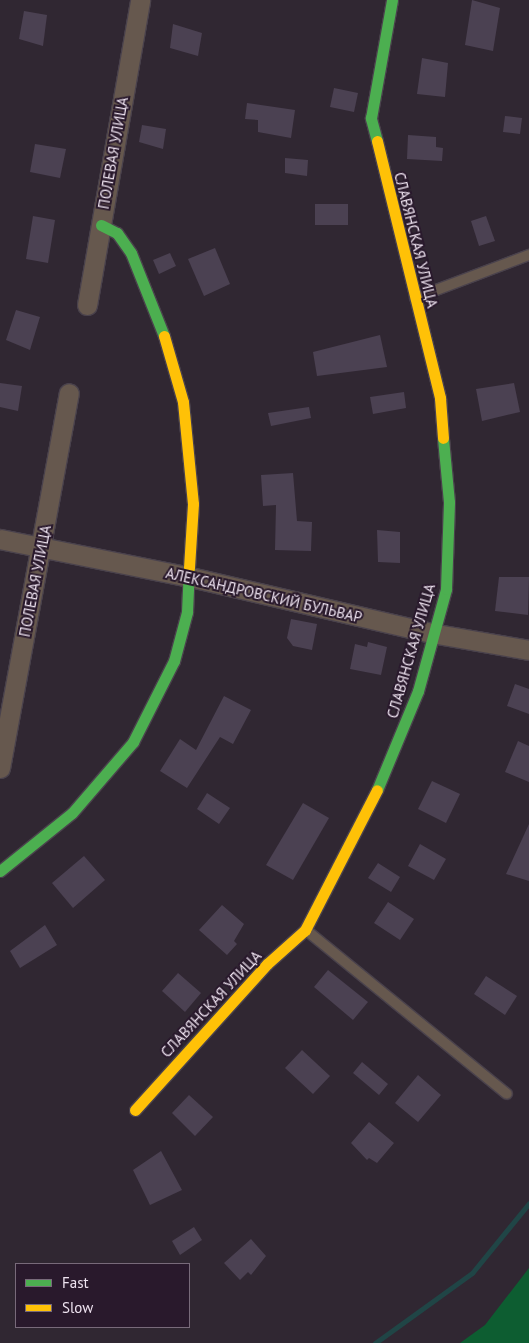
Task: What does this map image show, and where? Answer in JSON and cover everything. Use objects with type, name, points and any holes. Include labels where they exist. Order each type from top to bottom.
[{"type":"street","name":"ПОЛЕВАЯ УЛИЦА","points":[[87,305],[140,0]]},
{"type":"street","name":"СЛАВЯНСКАЯ УЛИЦА","points":[[135,1110],[267,964],[305,930],[356,840],[385,775],[418,690],[431,633],[446,590],[449,502],[440,398],[371,118],[392,0]]},
{"type":"street","points":[[0,871],[72,813],[133,742],[174,661],[187,612],[186,576],[193,504],[183,402],[173,358],[131,253],[117,232],[101,225]]},
{"type":"street","name":"ПОЛЕВАЯ УЛИЦА","points":[[0,768],[69,394]]},
{"type":"street","name":"АЛЕКСАНДРОВСКИЙ БУЛЬВАР","points":[[0,539],[186,576],[431,633],[529,650]]},
{"type":"lane","points":[[415,298],[529,255]]},
{"type":"lane","points":[[305,930],[507,1094]]},
{"type":"green space","points":[[529,1268],[529,1343],[460,1343],[485,1325]]},
{"type":"building","points":[[472,0],[500,8],[493,51],[465,45]]},
{"type":"building","points":[[24,11],[47,15],[43,46],[19,39]]},
{"type":"building","points":[[173,24],[202,33],[198,56],[170,48]]},
{"type":"building","points":[[422,58],[448,63],[445,97],[417,94]]},
{"type":"building","points":[[334,88],[358,93],[354,112],[330,107]]},
{"type":"building","points":[[247,103],[295,110],[291,138],[258,132],[258,120],[245,119]]},
{"type":"building","points":[[505,116],[522,118],[520,134],[503,132]]},
{"type":"building","points":[[142,125],[166,129],[163,149],[139,142]]},
{"type":"building","points":[[408,135],[436,137],[436,147],[443,148],[442,161],[407,159]]},
{"type":"building","points":[[35,144],[66,149],[60,178],[30,172]]},
{"type":"building","points":[[285,158],[308,160],[307,176],[285,173]]},
{"type":"building","points":[[315,204],[348,204],[348,225],[315,225]]},
{"type":"building","points":[[33,216],[55,220],[48,263],[26,259]]},
{"type":"building","points":[[486,216],[495,241],[479,246],[471,221]]},
{"type":"building","points":[[215,248],[230,284],[204,296],[188,259]]},
{"type":"building","points":[[170,253],[176,266],[159,274],[153,260]]},
{"type":"building","points":[[16,310],[40,317],[30,350],[6,340]]},
{"type":"building","points":[[380,335],[387,367],[317,376],[313,352]]},
{"type":"building","points":[[0,383],[22,386],[18,411],[0,407]]},
{"type":"building","points":[[514,383],[520,412],[482,421],[476,389]]},
{"type":"building","points":[[404,392],[406,408],[373,414],[370,397]]},
{"type":"building","points":[[309,407],[311,418],[271,426],[268,413]]},
{"type":"building","points":[[293,473],[297,521],[312,522],[311,551],[275,550],[276,505],[263,506],[261,475]]},
{"type":"building","points":[[377,530],[400,532],[400,563],[378,562]]},
{"type":"building","points":[[499,577],[529,577],[528,615],[495,611]]},
{"type":"building","points":[[291,619],[317,624],[312,650],[293,646],[287,638]]},
{"type":"building","points":[[368,642],[387,647],[381,675],[350,669],[355,644],[367,647]]},
{"type":"building","points":[[515,684],[529,689],[529,714],[507,706]]},
{"type":"building","points":[[224,696],[251,710],[233,744],[220,737],[187,788],[160,771],[180,739],[196,750]]},
{"type":"building","points":[[518,741],[529,746],[529,782],[505,772]]},
{"type":"building","points":[[432,781],[460,794],[446,823],[418,809]]},
{"type":"building","points":[[207,793],[230,808],[219,824],[197,809]]},
{"type":"building","points":[[303,803],[329,818],[293,880],[266,865]]},
{"type":"building","points":[[529,824],[529,881],[506,874]]},
{"type":"building","points":[[420,844],[446,859],[434,880],[408,866]]},
{"type":"building","points":[[84,856],[105,880],[73,908],[52,883]]},
{"type":"building","points":[[378,863],[400,877],[391,892],[368,878]]},
{"type":"building","points":[[388,902],[414,919],[400,940],[374,923]]},
{"type":"building","points":[[222,905],[244,924],[234,941],[237,944],[227,955],[199,930]]},
{"type":"building","points":[[45,925],[57,945],[20,968],[10,951]]},
{"type":"building","points":[[328,970],[368,1002],[353,1020],[314,987]]},
{"type":"building","points":[[178,973],[201,993],[185,1012],[162,991]]},
{"type":"building","points":[[486,976],[517,996],[505,1015],[474,994]]},
{"type":"building","points":[[302,1050],[330,1076],[313,1094],[285,1068]]},
{"type":"building","points":[[362,1062],[388,1084],[379,1095],[353,1073]]},
{"type":"building","points":[[418,1075],[441,1095],[418,1122],[395,1103]]},
{"type":"building","points":[[189,1095],[213,1117],[195,1136],[172,1113]]},
{"type":"building","points":[[369,1122],[394,1143],[377,1163],[369,1158],[367,1160],[351,1143]]},
{"type":"building","points":[[161,1151],[182,1190],[150,1205],[133,1170]]},
{"type":"building","points":[[194,1227],[202,1240],[180,1255],[172,1241]]},
{"type":"building","points":[[251,1239],[266,1256],[251,1275],[248,1272],[240,1280],[224,1263]]},
{"type":"waterway","points":[[375,1343],[472,1273],[529,1203]]},
{"type":"traffic: fast","points":[[377,141],[371,118],[392,0]]},
{"type":"traffic: fast","points":[[101,225],[117,233],[131,253],[164,336]]},
{"type":"traffic: fast","points":[[377,790],[418,691],[446,589],[449,502],[443,438]]},
{"type":"traffic: fast","points":[[0,871],[72,813],[133,742],[174,661],[187,612],[189,568]]},
{"type":"traffic: slow","points":[[377,141],[440,398],[443,438]]},
{"type":"traffic: slow","points":[[164,336],[183,402],[193,504],[189,568]]},
{"type":"traffic: slow","points":[[135,1110],[267,964],[305,930],[377,790]]}]
